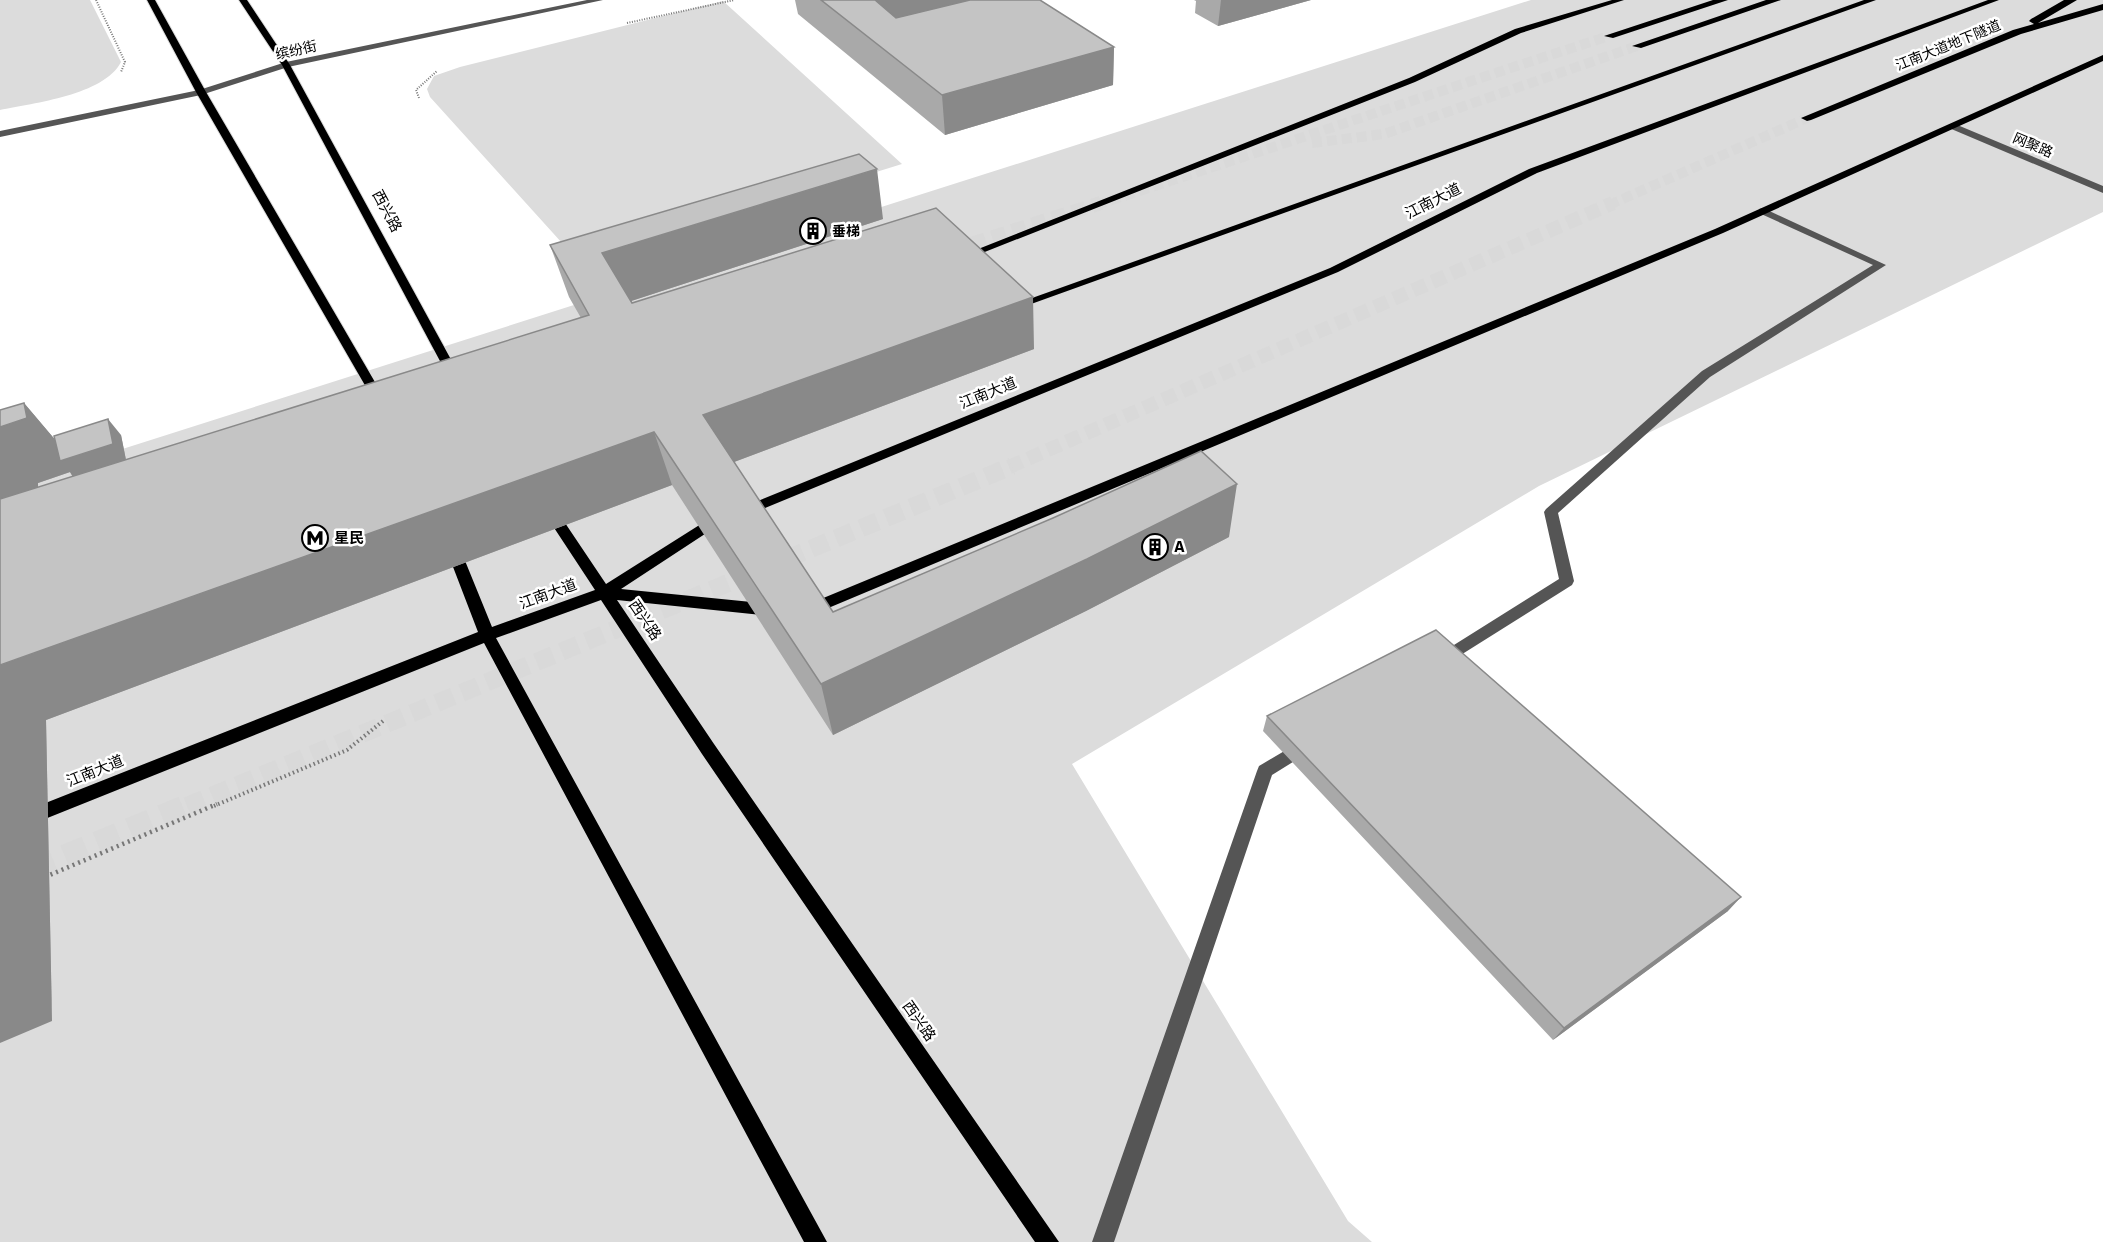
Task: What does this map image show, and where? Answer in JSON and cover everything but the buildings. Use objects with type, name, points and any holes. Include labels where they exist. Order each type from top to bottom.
[{"type":"highway","points":[[1609,36],[1723,0]]},
{"type":"highway","points":[[1637,46],[1776,0]]},
{"type":"highway","points":[[2017,32],[2050,10],[2072,0]]},
{"type":"highway","name":"江南大道地下隧道","points":[[1807,118],[2017,32],[2103,7]]},
{"type":"main road","points":[[151,0],[201,92],[386,412]]},
{"type":"main road","name":"西兴路","points":[[243,0],[286,65],[462,387]]},
{"type":"main road","points":[[955,260],[1412,80],[1518,31],[1620,0]]},
{"type":"main road","points":[[1007,309],[1872,0]]},
{"type":"main road","name":"江南大道","points":[[0,829],[487,635],[604,593],[706,527],[1334,270],[1533,171],[1995,0]]},
{"type":"main road","points":[[802,613],[1763,211],[2103,58]]},
{"type":"main road","name":"西兴路","points":[[542,499],[715,759],[1048,1242]]},
{"type":"main road","points":[[448,536],[487,635],[816,1242]]},
{"type":"main road","points":[[604,593],[779,611]]},
{"type":"street","name":"缤纷街","points":[[0,134],[201,92],[286,65],[599,0]]},
{"type":"street","name":"网聚路","points":[[1952,126],[2103,190]]},
{"type":"street","points":[[1426,670],[1567,581],[1551,513],[1559,505],[1707,374],[1881,265],[1763,211]]},
{"type":"street","points":[[1103,1242],[1265,771],[1315,740]]},
{"type":"path","points":[[96,0],[125,62],[120,76]]},
{"type":"path","points":[[43,877],[347,750],[391,714]]},
{"type":"shaded area","points":[[0,0],[90,0],[121,62],[112,73],[84,90],[67,96],[0,110]]},
{"type":"shaded area","points":[[1531,0],[2103,0],[2103,212],[1539,486],[1072,764],[1348,1221],[1372,1242],[0,1242],[0,488]]},
{"type":"shaded area","points":[[723,1],[902,164],[581,264],[430,97],[427,89],[434,76],[460,67]]},
{"type":"tunnel","points":[[1096,205],[1609,36]]},
{"type":"tunnel","points":[[1312,143],[1384,134],[1637,46]]},
{"type":"tunnel","points":[[1609,205],[1807,118]]},
{"type":"tunnel","points":[[952,250],[1101,203]]},
{"type":"tunnel","points":[[1009,467],[1613,203]]},
{"type":"tunnel","points":[[187,806],[1012,466]]},
{"type":"tunnel","points":[[0,883],[191,804]]},
{"type":"place","name":"垂梯","points":[[813,231]]},
{"type":"place","name":"星民","points":[[315,538]]},
{"type":"place","name":"A","points":[[1155,547]]}]
